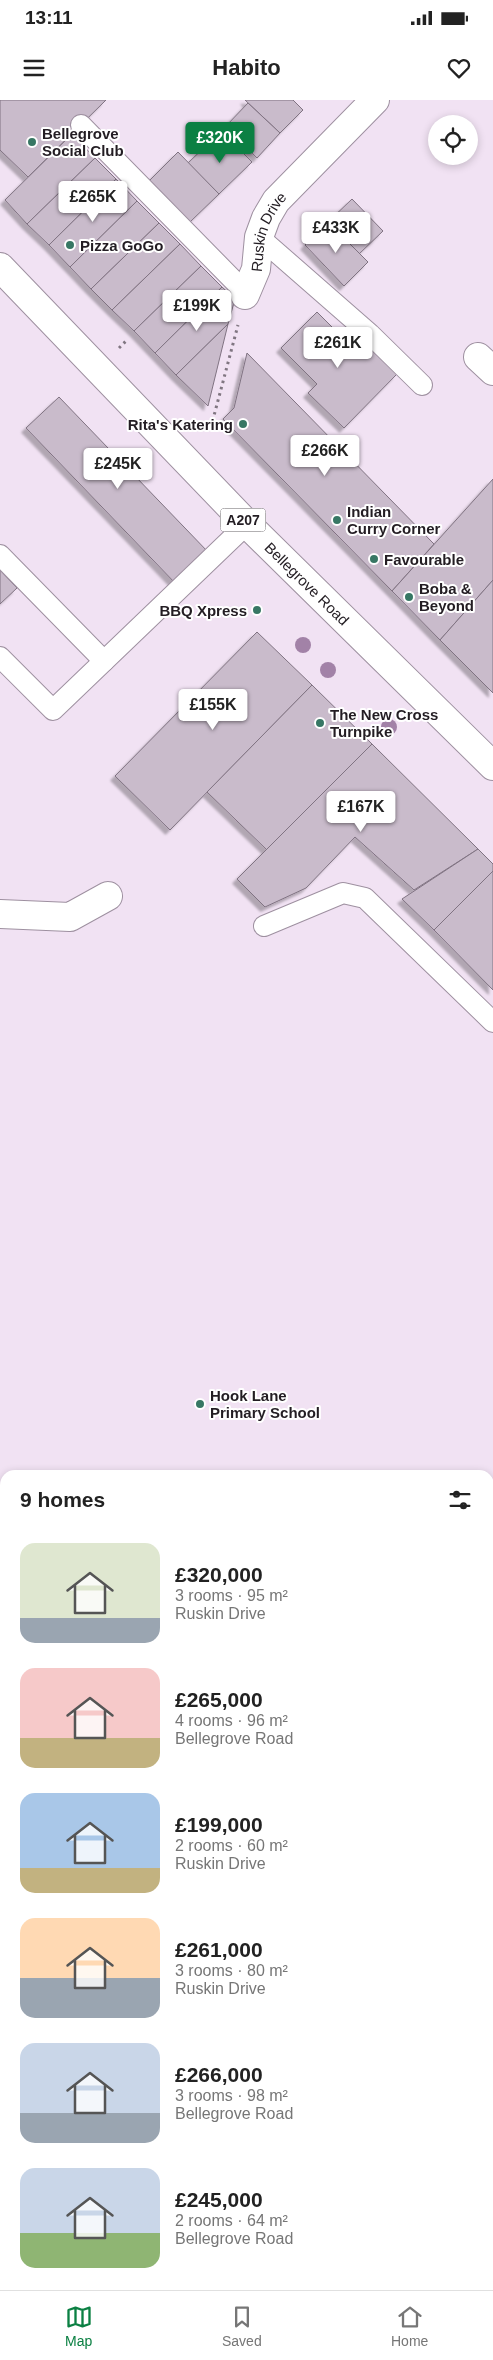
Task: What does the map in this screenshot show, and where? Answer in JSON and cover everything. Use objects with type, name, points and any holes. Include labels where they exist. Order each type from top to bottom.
[{"type":"main road","name":"Ruskin Drive","points":[[246,294],[256,269],[260,237],[266,218],[276,201],[374,100]]},
{"type":"main road","name":"Bellegrove Road","points":[[0,267],[247,524],[493,766]]},
{"type":"main road","points":[[0,914],[70,917],[108,896]]},
{"type":"lane","points":[[82,125],[246,294]]},
{"type":"lane","points":[[260,237],[370,334],[422,385]]},
{"type":"lane","points":[[0,657],[53,710],[247,524]]},
{"type":"lane","points":[[0,555],[104,661]]},
{"type":"lane","points":[[264,926],[344,893],[365,898],[493,1022]]},
{"type":"path","points":[[211,427],[246,294]]},
{"type":"building","name":"Bellegrove Social Club","points":[[0,100],[106,100],[28,177],[0,150]]},
{"type":"building","points":[[245,100],[293,100],[303,110],[280,133]]},
{"type":"building","points":[[248,103],[280,133],[257,158],[225,127]]},
{"type":"building","points":[[72,134],[95,158],[27,224],[5,200]]},
{"type":"building","points":[[213,139],[222,149],[231,141],[252,162],[219,194],[188,163]]},
{"type":"building","points":[[178,152],[219,194],[190,222],[149,181]]},
{"type":"building","points":[[95,158],[116,179],[49,245],[27,224]]},
{"type":"building","points":[[116,179],[137,201],[70,267],[49,245]]},
{"type":"building","points":[[352,199],[383,231],[359,254],[328,222]]},
{"type":"building","points":[[137,201],[159,223],[91,289],[70,267]]},
{"type":"building","points":[[328,222],[368,262],[344,286],[305,245]]},
{"type":"building","points":[[159,223],[180,244],[112,310],[91,289]]},
{"type":"building","points":[[180,244],[201,266],[134,331],[112,310]]},
{"type":"building","points":[[201,266],[222,287],[155,353],[134,331]]},
{"type":"building","points":[[222,287],[235,299],[228,324],[176,375],[155,353]]},
{"type":"building","points":[[317,312],[353,348],[362,340],[397,374],[344,428],[308,393],[317,384],[281,348]]},
{"type":"building","points":[[228,324],[208,406],[176,375]]},
{"type":"building","points":[[247,353],[434,544],[392,591],[223,419],[234,408]]},
{"type":"building","points":[[59,397],[209,553],[176,584],[26,428]]},
{"type":"building","points":[[493,479],[493,580],[440,640],[392,591]]},
{"type":"building","points":[[0,570],[17,588],[0,604]]},
{"type":"building","points":[[493,580],[493,693],[440,640]]},
{"type":"building","points":[[257,632],[312,685],[170,830],[115,776]]},
{"type":"building","points":[[312,685],[372,744],[267,850],[207,792]]},
{"type":"building","points":[[372,744],[478,849],[414,890],[355,837],[306,888],[265,907],[237,879]]},
{"type":"building","points":[[478,849],[493,864],[493,871],[434,930],[402,899]]},
{"type":"building","points":[[493,871],[493,990],[434,930]]},
{"type":"place","name":"Bellegrove Social Club","points":[[32,142]]},
{"type":"place","name":"Pizza GoGo","points":[[70,245]]},
{"type":"place","name":"Rita's Katering","points":[[243,424]]},
{"type":"place","name":"Indian Curry Corner","points":[[337,520]]},
{"type":"place","name":"Favourable","points":[[374,559]]},
{"type":"place","name":"Boba & Beyond","points":[[409,597]]},
{"type":"place","name":"BBQ Xpress","points":[[257,610]]},
{"type":"place","name":"The New Cross Turnpike","points":[[320,723]]},
{"type":"place","name":"Hook Lane Primary School","points":[[200,1404]]}]
